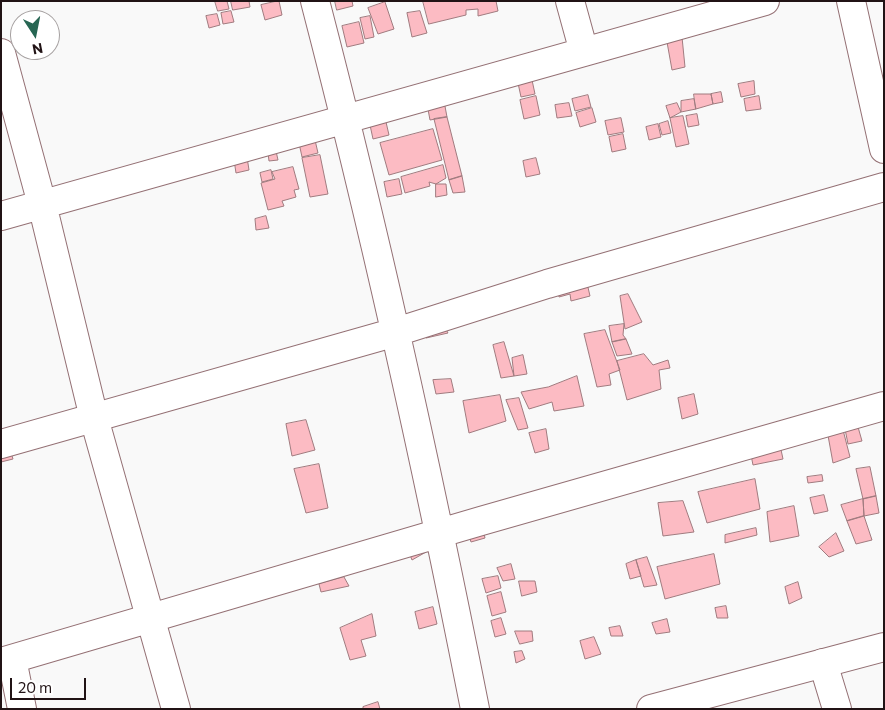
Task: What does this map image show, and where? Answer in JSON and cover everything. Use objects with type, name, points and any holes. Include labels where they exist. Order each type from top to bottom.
[{"type":"street","points":[[315,1],[346,120],[396,332],[440,532],[475,709]]},
{"type":"street","points":[[570,1],[584,52]]},
{"type":"street","points":[[1,216],[765,1]]},
{"type":"street","points":[[851,1],[884,149]]},
{"type":"street","points":[[1,53],[42,204],[94,418],[176,709]]},
{"type":"street","points":[[1,444],[396,332],[547,284],[884,187]]},
{"type":"street","points":[[22,709],[7,660],[151,619],[440,532],[884,406]]},
{"type":"street","points":[[651,709],[884,647]]},
{"type":"street","points":[[823,663],[837,709]]},
{"type":"building","points":[[215,1],[227,1],[229,9],[218,11]]},
{"type":"building","points":[[231,1],[249,1],[250,7],[233,10]]},
{"type":"building","points":[[279,1],[282,15],[265,20],[261,5]]},
{"type":"building","points":[[335,1],[352,1],[353,6],[337,10]]},
{"type":"building","points":[[423,1],[496,1],[498,11],[478,16],[478,9],[466,10],[466,15],[429,24]]},
{"type":"building","points":[[385,2],[394,29],[378,34],[368,8]]},
{"type":"building","points":[[231,11],[234,22],[223,24],[221,13]]},
{"type":"building","points":[[420,11],[427,33],[412,37],[407,13]]},
{"type":"building","points":[[217,14],[220,25],[209,28],[206,16]]},
{"type":"building","points":[[370,16],[374,37],[365,39],[360,18]]},
{"type":"building","points":[[359,22],[364,43],[347,47],[342,26]]},
{"type":"building","points":[[682,37],[685,67],[672,70],[667,42]]},
{"type":"building","points":[[532,80],[535,94],[521,97],[518,83]]},
{"type":"building","points":[[754,81],[755,94],[741,97],[738,84]]},
{"type":"building","points":[[721,92],[723,102],[713,104],[711,94]]},
{"type":"building","points":[[694,94],[711,94],[713,104],[696,109]]},
{"type":"building","points":[[588,95],[591,107],[575,111],[572,99]]},
{"type":"building","points":[[536,96],[540,115],[524,119],[520,100]]},
{"type":"building","points":[[759,96],[761,109],[746,111],[744,99]]},
{"type":"building","points":[[694,99],[696,109],[681,112],[681,101]]},
{"type":"building","points":[[444,101],[447,117],[430,120],[427,104]]},
{"type":"building","points":[[569,103],[572,116],[557,118],[555,105]]},
{"type":"building","points":[[677,103],[681,112],[670,118],[666,106]]},
{"type":"building","points":[[592,108],[596,122],[580,127],[576,113]]},
{"type":"building","points":[[697,114],[699,125],[688,127],[686,116]]},
{"type":"building","points":[[683,116],[689,144],[676,147],[670,118]]},
{"type":"building","points":[[447,117],[462,176],[449,180],[434,119]]},
{"type":"building","points":[[621,118],[624,132],[608,135],[605,121]]},
{"type":"building","points":[[668,121],[671,133],[662,135],[659,124]]},
{"type":"building","points":[[386,122],[389,135],[373,139],[370,125]]},
{"type":"building","points":[[658,124],[661,137],[649,140],[646,127]]},
{"type":"building","points":[[433,129],[442,160],[389,175],[380,143]]},
{"type":"building","points":[[623,134],[626,149],[612,152],[609,137]]},
{"type":"building","points":[[315,140],[318,153],[302,157],[299,143]]},
{"type":"building","points":[[276,151],[278,160],[269,161],[268,153]]},
{"type":"building","points":[[320,155],[328,194],[310,197],[302,158]]},
{"type":"building","points":[[247,157],[249,170],[236,173],[234,160]]},
{"type":"building","points":[[536,158],[540,174],[526,177],[523,161]]},
{"type":"building","points":[[443,165],[446,178],[436,184],[429,182],[430,186],[405,193],[401,177]]},
{"type":"building","points":[[293,167],[299,189],[294,190],[296,197],[282,201],[284,206],[268,210],[261,183],[275,179],[272,172]]},
{"type":"building","points":[[271,170],[273,179],[262,182],[260,173]]},
{"type":"building","points":[[462,176],[465,192],[453,193],[449,180]]},
{"type":"building","points":[[399,179],[402,194],[387,197],[384,182]]},
{"type":"building","points":[[436,184],[446,184],[447,195],[436,197]]},
{"type":"building","points":[[266,216],[269,228],[256,230],[255,219]]},
{"type":"building","points":[[584,270],[590,296],[571,301],[570,294],[559,297],[555,276]]},
{"type":"building","points":[[628,294],[642,322],[625,329],[620,296]]},
{"type":"building","points":[[443,324],[448,333],[426,338],[422,328]]},
{"type":"building","points":[[624,324],[623,335],[626,339],[612,342],[609,326]]},
{"type":"building","points":[[605,330],[620,370],[609,374],[611,385],[597,387],[584,334]]},
{"type":"building","points":[[626,339],[632,354],[617,356],[612,342]]},
{"type":"building","points":[[504,342],[514,376],[501,378],[493,345]]},
{"type":"building","points":[[644,354],[653,365],[668,360],[670,368],[659,370],[661,389],[627,400],[617,361]]},
{"type":"building","points":[[523,355],[527,374],[514,376],[512,358]]},
{"type":"building","points":[[577,376],[584,406],[554,411],[552,402],[529,409],[521,392],[548,387]]},
{"type":"building","points":[[451,379],[454,392],[436,394],[433,380]]},
{"type":"building","points":[[694,394],[698,414],[682,419],[678,398]]},
{"type":"building","points":[[500,395],[506,421],[469,433],[463,401]]},
{"type":"building","points":[[519,398],[528,428],[518,430],[506,400]]},
{"type":"building","points":[[306,420],[315,450],[292,456],[286,424]]},
{"type":"building","points":[[842,426],[850,457],[833,463],[827,430]]},
{"type":"building","points":[[858,427],[862,441],[848,444],[845,429]]},
{"type":"building","points":[[546,429],[549,449],[535,453],[529,433]]},
{"type":"building","points":[[780,445],[783,459],[753,465],[750,450]]},
{"type":"building","points":[[9,446],[13,459],[1,462],[1,449]]},
{"type":"building","points":[[319,464],[328,508],[306,513],[294,469]]},
{"type":"building","points":[[870,467],[876,496],[863,499],[856,469]]},
{"type":"building","points":[[822,475],[823,481],[808,483],[807,477]]},
{"type":"building","points":[[755,479],[760,509],[707,523],[698,492]]},
{"type":"building","points":[[824,495],[828,511],[814,514],[810,498]]},
{"type":"building","points":[[876,496],[879,513],[864,516],[863,499]]},
{"type":"building","points":[[863,499],[864,516],[847,521],[841,505]]},
{"type":"building","points":[[683,501],[694,532],[663,536],[658,503]]},
{"type":"building","points":[[794,506],[799,536],[770,542],[767,512]]},
{"type":"building","points":[[864,516],[872,540],[856,544],[847,521]]},
{"type":"building","points":[[481,521],[485,538],[471,542],[467,529]]},
{"type":"building","points":[[756,528],[757,535],[725,543],[725,535]]},
{"type":"building","points":[[836,533],[844,551],[829,557],[819,547]]},
{"type":"building","points":[[424,542],[426,552],[412,560],[408,550]]},
{"type":"building","points":[[714,554],[720,584],[665,599],[657,567]]},
{"type":"building","points":[[647,557],[657,585],[644,587],[636,560]]},
{"type":"building","points":[[636,560],[641,576],[630,579],[626,564]]},
{"type":"building","points":[[511,564],[515,579],[503,581],[497,568]]},
{"type":"building","points":[[498,576],[501,588],[486,593],[482,579]]},
{"type":"building","points":[[344,577],[349,586],[321,592],[319,584]]},
{"type":"building","points":[[519,581],[535,581],[537,592],[522,596]]},
{"type":"building","points":[[798,582],[802,598],[789,604],[785,587]]},
{"type":"building","points":[[501,592],[506,612],[492,616],[487,596]]},
{"type":"building","points":[[726,606],[728,618],[717,618],[715,608]]},
{"type":"building","points":[[433,607],[437,624],[419,629],[415,612]]},
{"type":"building","points":[[372,614],[376,636],[361,640],[366,656],[350,660],[340,628]]},
{"type":"building","points":[[501,618],[506,634],[495,637],[491,621]]},
{"type":"building","points":[[667,619],[670,632],[656,634],[652,623]]},
{"type":"building","points":[[620,626],[623,636],[611,636],[609,628]]},
{"type":"building","points":[[515,631],[532,631],[533,641],[520,644]]},
{"type":"building","points":[[594,637],[601,654],[585,659],[580,641]]},
{"type":"building","points":[[522,651],[525,659],[516,663],[514,652]]},
{"type":"building","points":[[378,702],[380,709],[363,709],[363,707]]}]
